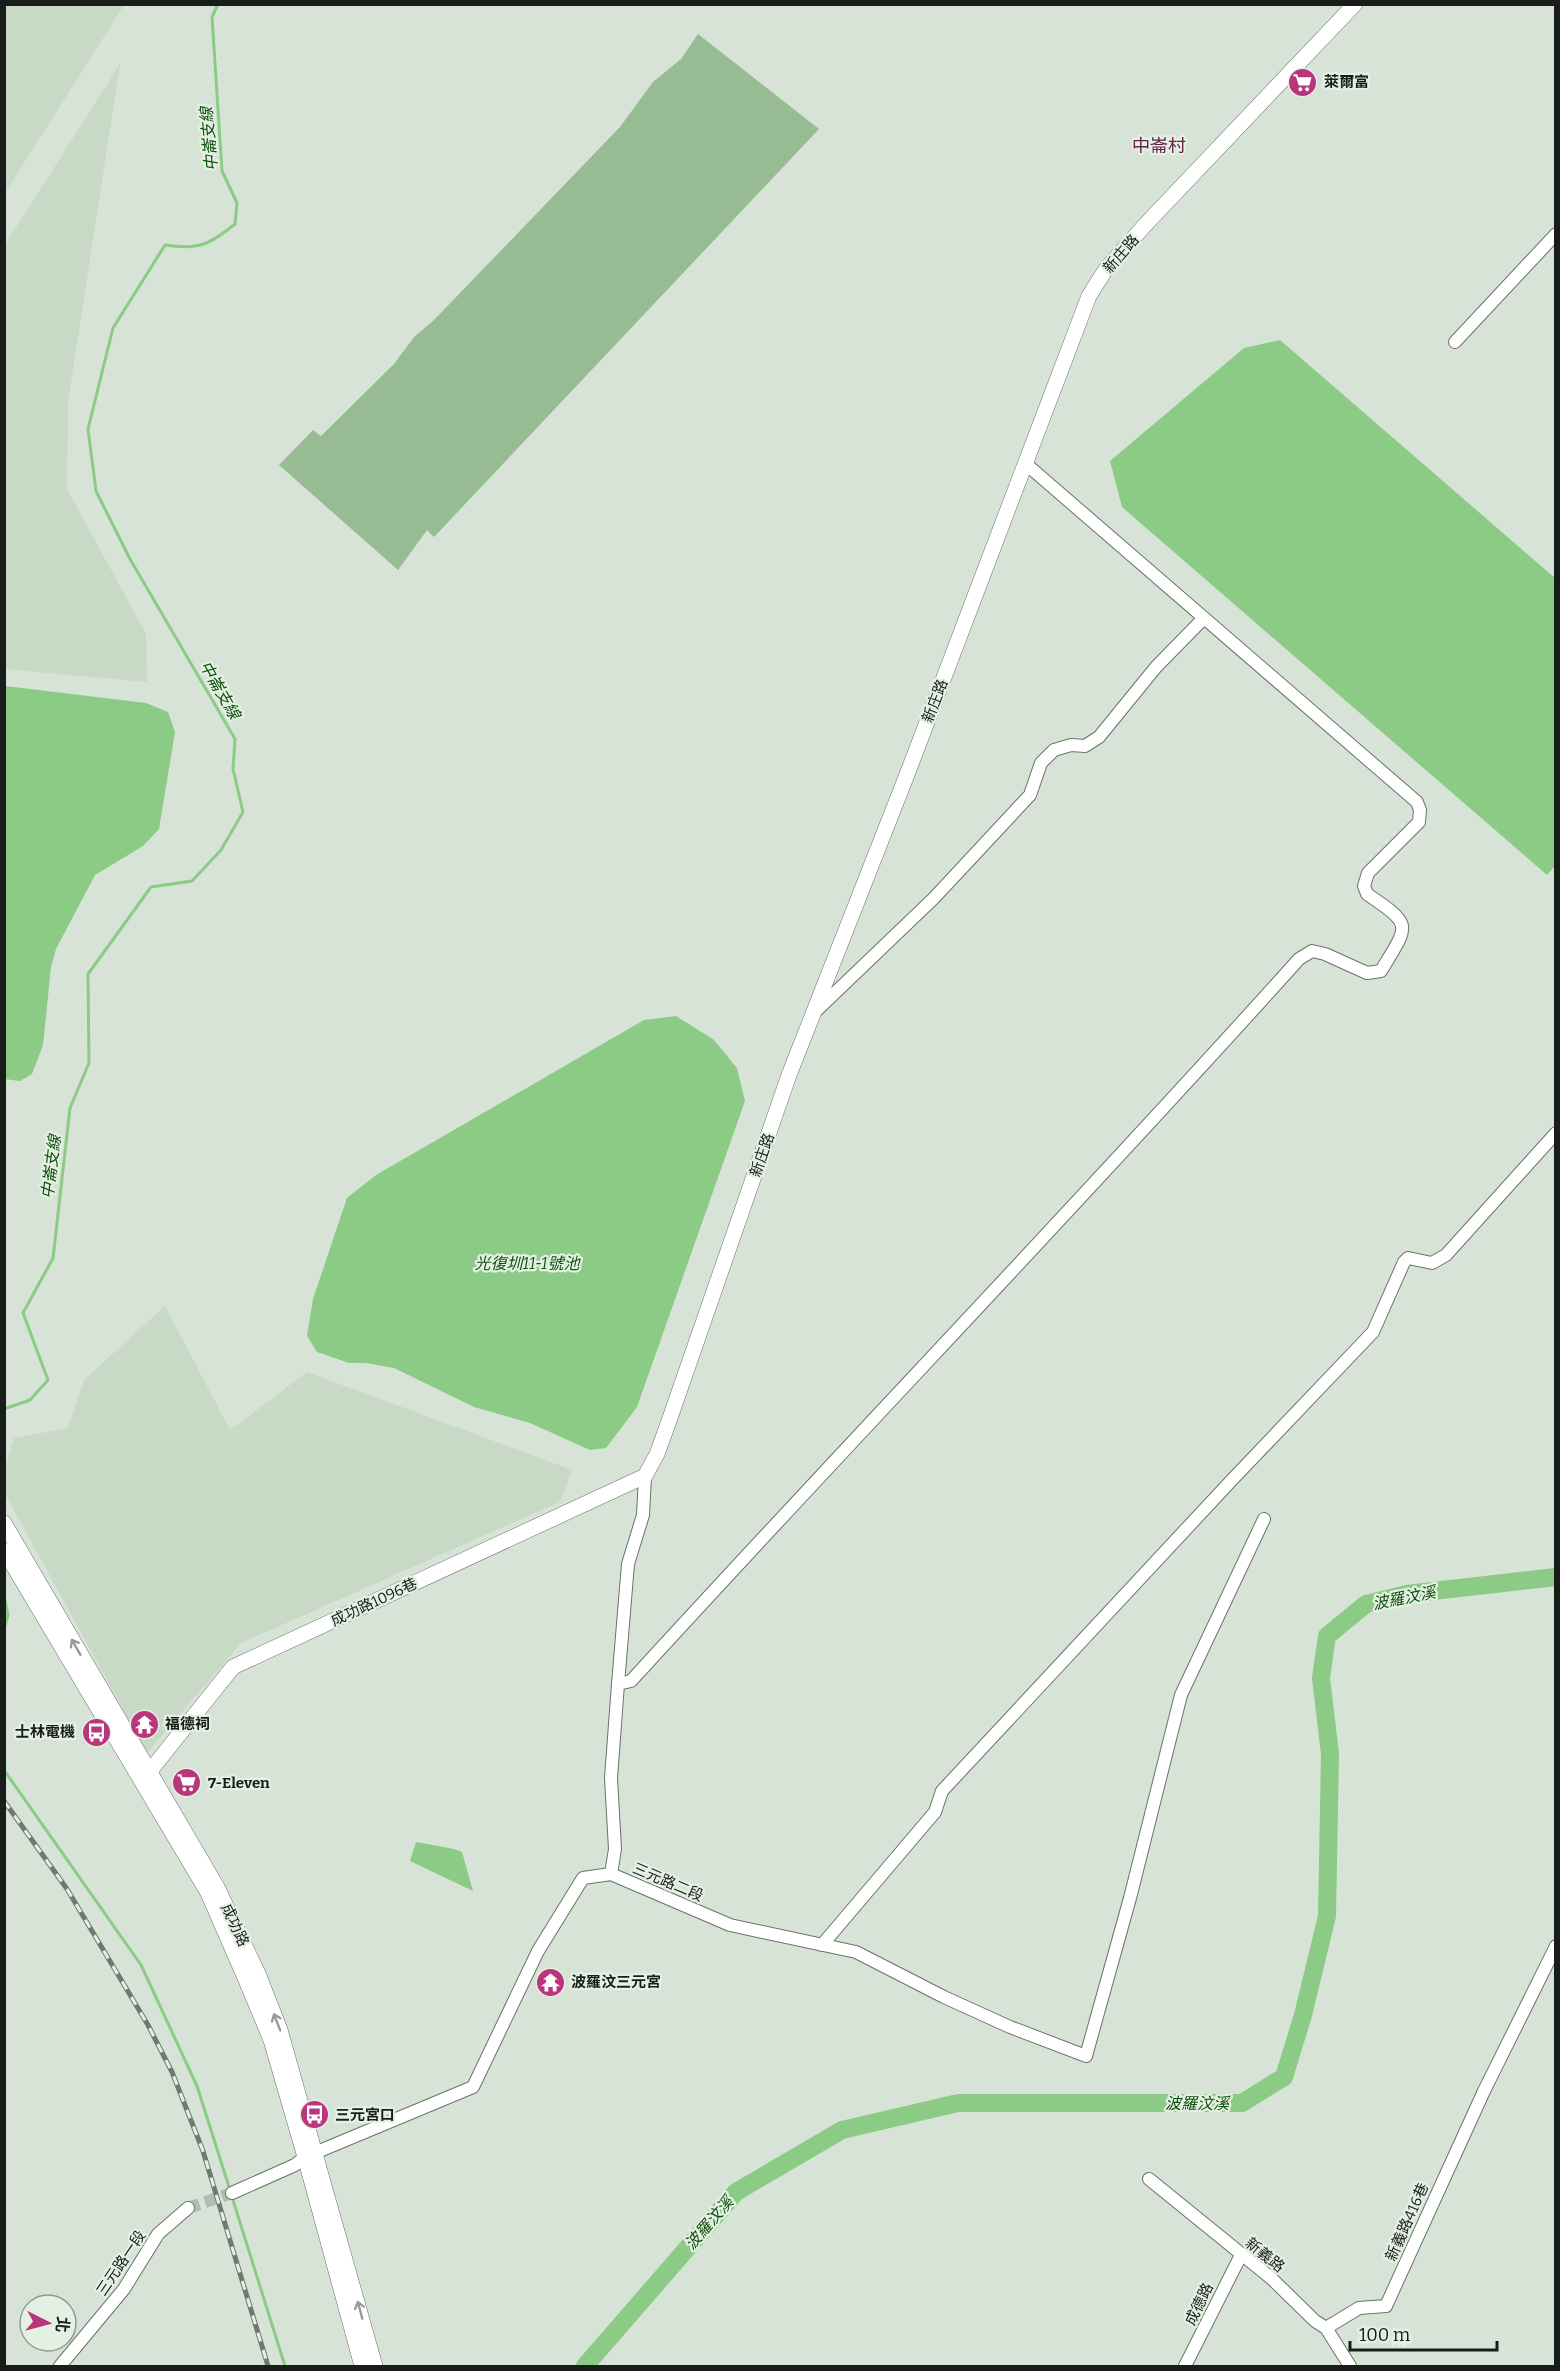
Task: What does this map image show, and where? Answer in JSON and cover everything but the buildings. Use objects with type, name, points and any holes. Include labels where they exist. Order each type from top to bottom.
[{"type":"street","name":"新庄路","points":[[645,1476],[657,1454],[669,1421],[789,1075],[1089,296],[1106,269],[1355,4]]},
{"type":"street","points":[[1455,342],[1556,234]]},
{"type":"street","points":[[618,1684],[631,1681],[792,1504],[1010,1275],[1299,959],[1312,951],[1325,954],[1367,973],[1381,971],[1403,934],[1397,914],[1366,894],[1364,886],[1368,873],[1419,822],[1420,810],[1417,802],[1026,464]]},
{"type":"street","points":[[815,1012],[934,898],[1030,795],[1041,763],[1054,750],[1071,745],[1085,746],[1100,737],[1156,667],[1204,618]]},
{"type":"street","points":[[822,1945],[935,1812],[942,1791],[1373,1332],[1404,1262],[1408,1258],[1432,1263],[1446,1255],[1556,1133]]},
{"type":"street","points":[[611,1874],[615,1849],[611,1778],[628,1564],[643,1515],[645,1476]]},
{"type":"street","name":"成功路1096巷","points":[[146,1775],[233,1667],[645,1476]]},
{"type":"street","name":"三元路二段","points":[[310,2156],[473,2087],[538,1951],[583,1878],[611,1874],[730,1925],[856,1952],[944,1997],[1010,2027],[1086,2056],[1130,1898],[1181,1695],[1264,1519]]},
{"type":"street","name":"成功路","points":[[4,1523],[146,1775],[208,1893],[271,2040],[310,2156],[375,2367]]},
{"type":"street","name":"成功路","points":[[4,1551],[146,1775]]},
{"type":"street","name":"新義路416巷","points":[[1326,2328],[1359,2308],[1386,2306],[1484,2091],[1556,1946]]},
{"type":"street","points":[[232,2193],[310,2156]]},
{"type":"street","name":"成功路","points":[[310,2156],[362,2367]]},
{"type":"street","name":"新義路","points":[[1149,2179],[1271,2278],[1315,2321],[1326,2328],[1350,2367]]},
{"type":"street","name":"三元路一段","points":[[60,2367],[124,2289],[158,2234],[188,2208]]},
{"type":"street","name":"成德路","points":[[1185,2367],[1240,2254]]},
{"type":"shaded area","points":[[4,5],[124,5],[5,193]]},
{"type":"shaded area","points":[[698,34],[819,129],[434,537],[427,530],[398,570],[279,465],[313,430],[321,436],[394,364],[414,337],[434,320],[620,127],[653,82],[681,59]]},
{"type":"shaded area","points":[[120,64],[68,402],[67,489],[146,634],[147,682],[4,669],[5,245]]},
{"type":"shaded area","points":[[165,1306],[230,1430],[307,1372],[572,1470],[560,1502],[241,1643],[147,1753],[5,1494],[4,1471],[14,1438],[68,1428],[84,1380]]},
{"type":"water","points":[[1280,340],[1555,578],[1556,865],[1547,875],[1122,507],[1110,461],[1244,348]]},
{"type":"water","points":[[5,686],[146,703],[168,712],[175,732],[159,829],[143,846],[95,875],[56,949],[51,967],[43,1045],[32,1074],[20,1081],[4,1079]]},
{"type":"water","name":"光復圳11-1號池","points":[[676,1016],[714,1040],[737,1068],[745,1101],[637,1407],[606,1448],[590,1450],[530,1423],[474,1407],[394,1368],[366,1363],[349,1363],[317,1352],[307,1336],[313,1299],[347,1198],[376,1175],[644,1020]]},
{"type":"water","points":[[416,1842],[462,1852],[473,1891],[410,1861]]},
{"type":"waterway","name":"中崙支線","points":[[4,1409],[30,1400],[48,1380],[23,1313],[53,1258],[70,1108],[89,1063],[88,974],[151,887],[192,881],[221,850],[243,812],[233,769],[235,739],[130,559],[96,491],[88,429],[113,328],[165,245],[187,247],[203,244],[218,237],[235,224],[237,203],[222,171],[212,17],[218,4]]},
{"type":"waterway","name":"波羅汶溪","points":[[585,2366],[736,2192],[842,2130],[958,2103],[1242,2103],[1284,2077],[1303,2015],[1327,1916],[1330,1754],[1321,1678],[1327,1636],[1366,1604],[1407,1594],[1556,1577]]},
{"type":"waterway","points":[[4,1595],[8,1615],[4,1629]]},
{"type":"waterway","points":[[4,1770],[141,1965],[197,2086],[230,2190]]},
{"type":"waterway","points":[[232,2197],[285,2366]]},
{"type":"tunnel","points":[[188,2208],[232,2193]]},
{"type":"railway","points":[[4,1801],[67,1889],[148,2025],[172,2072],[203,2151],[268,2366]]},
{"type":"place","name":"萊爾富","points":[[1303,82]]},
{"type":"place","name":"福德祠","points":[[144,1724]]},
{"type":"place","name":"士林電機","points":[[96,1732]]},
{"type":"place","name":"7-Eleven","points":[[187,1783]]},
{"type":"place","name":"波羅汶三元宮","points":[[550,1982]]},
{"type":"place","name":"三元宮口","points":[[314,2115]]},
{"type":"district","name":"中崙村","points":[[1159,146]]}]
